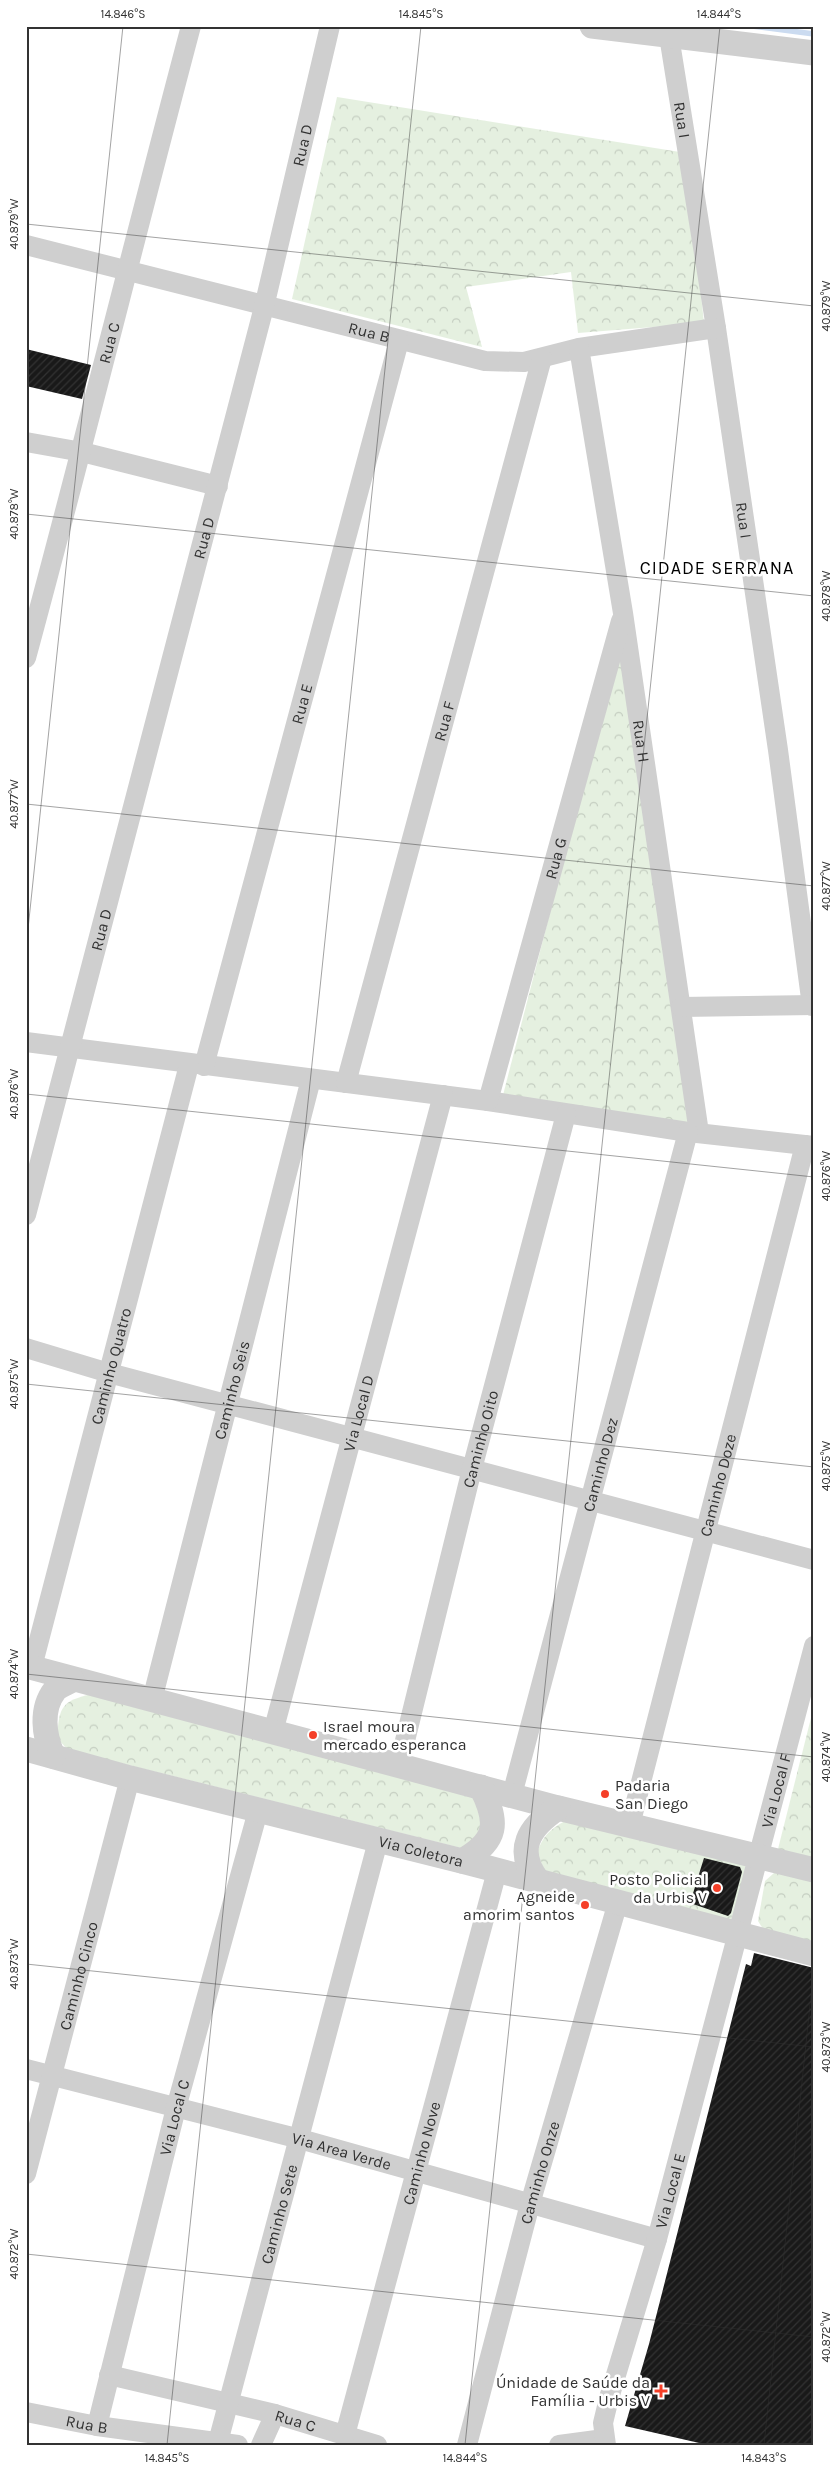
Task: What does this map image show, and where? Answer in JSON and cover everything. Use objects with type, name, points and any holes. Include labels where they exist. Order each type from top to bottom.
[{"type":"street","name":"Rua C","points":[[26,658],[82,452],[126,271],[191,26]]},
{"type":"street","name":"Rua D","points":[[26,1215],[264,307],[330,26]]},
{"type":"street","points":[[592,26],[814,55]]},
{"type":"street","name":"Rua I","points":[[669,36],[716,328],[777,740],[813,1006]]},
{"type":"street","name":"Rua B","points":[[26,245],[485,362],[524,362],[579,348],[716,328]]},
{"type":"street","name":"Rua E","points":[[197,1065],[399,341]]},
{"type":"street","name":"Rua H","points":[[579,348],[623,613],[681,1006],[694,1132]]},
{"type":"street","name":"Rua F","points":[[346,1083],[542,358]]},
{"type":"street","points":[[26,442],[82,452],[218,486]]},
{"type":"street","name":"Rua G","points":[[488,1101],[623,613]]},
{"type":"street","points":[[681,1006],[813,1006]]},
{"type":"street","points":[[26,1042],[444,1095],[694,1132],[810,1145]]},
{"type":"street","name":"Caminho Quatro","points":[[29,1666],[109,1372],[197,1065]]},
{"type":"street","name":"Caminho Seis","points":[[152,1700],[230,1403],[311,1079]]},
{"type":"street","name":"Via Local D","points":[[272,1732],[444,1095]]},
{"type":"street","name":"Caminho Oito","points":[[399,1765],[472,1469],[566,1114]]},
{"type":"street","name":"Caminho Dez","points":[[512,1795],[590,1499],[694,1132]]},
{"type":"street","name":"Caminho Doze","points":[[630,1825],[706,1530],[810,1145]]},
{"type":"street","points":[[26,1348],[109,1372],[814,1560]]},
{"type":"street","name":"Via Local F","points":[[737,1935],[809,1688],[814,1646]]},
{"type":"street","points":[[29,1666],[72,1680],[558,1808],[814,1870]]},
{"type":"street","points":[[53,1756],[46,1740],[45,1722],[48,1705],[55,1690],[72,1680]]},
{"type":"street","name":"Via Coletora","points":[[26,1749],[130,1778],[462,1861],[814,1954]]},
{"type":"street","name":"Caminho Cinco","points":[[26,2174],[130,1778]]},
{"type":"street","points":[[462,1861],[484,1846],[490,1837],[494,1823],[492,1807],[481,1787]]},
{"type":"street","points":[[538,1881],[528,1868],[526,1852],[528,1841],[533,1829],[544,1817],[558,1808]]},
{"type":"street","name":"Via Local C","points":[[97,2426],[176,2108],[258,1811]]},
{"type":"street","name":"Caminho Sete","points":[[218,2442],[378,1841]]},
{"type":"street","name":"Caminho Nove","points":[[345,2435],[414,2172],[497,1871]]},
{"type":"street","name":"Caminho Onze","points":[[467,2445],[530,2204],[618,1902]]},
{"type":"street","name":"Via Local E","points":[[605,2442],[603,2423],[609,2398],[657,2239],[737,1935]]},
{"type":"street","name":"Via Area Verde","points":[[26,2070],[300,2139],[657,2239]]},
{"type":"street","points":[[109,2375],[275,2414]]},
{"type":"street","name":"Rua B","points":[[26,2412],[97,2426],[129,2438],[218,2442],[238,2445]]},
{"type":"street","name":"Rua C","points":[[261,2445],[275,2414],[377,2445]]},
{"type":"street","points":[[559,2445],[605,2442]]},
{"type":"green space","points":[[337,97],[686,153],[704,323],[578,333],[571,272],[466,287],[482,347],[292,299]]},
{"type":"green space","points":[[620,641],[694,1127],[502,1099]]},
{"type":"green space","points":[[92,1694],[471,1791],[487,1815],[469,1850],[68,1750],[57,1738],[61,1712],[74,1699]]},
{"type":"green space","points":[[814,1706],[814,1858],[778,1849]]},
{"type":"green space","points":[[565,1821],[745,1865],[748,1874],[730,1923],[546,1874],[537,1853],[541,1842],[547,1834]]},
{"type":"green space","points":[[790,1872],[814,1879],[814,1945],[765,1932],[758,1921],[765,1881],[774,1873]]},
{"type":"building","points":[[26,349],[91,365],[82,399],[26,386]]},
{"type":"building","name":"Posto Policial da Urbis V","points":[[704,1858],[740,1867],[742,1872],[731,1913],[728,1916],[690,1903]]},
{"type":"building","points":[[754,1953],[814,1968],[814,2445],[708,2445],[625,2426],[649,2344],[746,1964],[751,1966]]},
{"type":"waterway","points":[[752,26],[814,34]]},
{"type":"place","name":"Israel moura mercado esperanca","points":[[313,1735]]},
{"type":"place","name":"Padaria San Diego","points":[[605,1794]]},
{"type":"place","name":"Posto Policial da Urbis V","points":[[717,1888]]},
{"type":"place","name":"Agneide amorim santos","points":[[585,1905]]},
{"type":"place","name":"Únidade de Saúde da Família - Urbis V","points":[[661,2391]]},
{"type":"district","name":"CIDADE SERRANA","points":[[717,568]]}]
